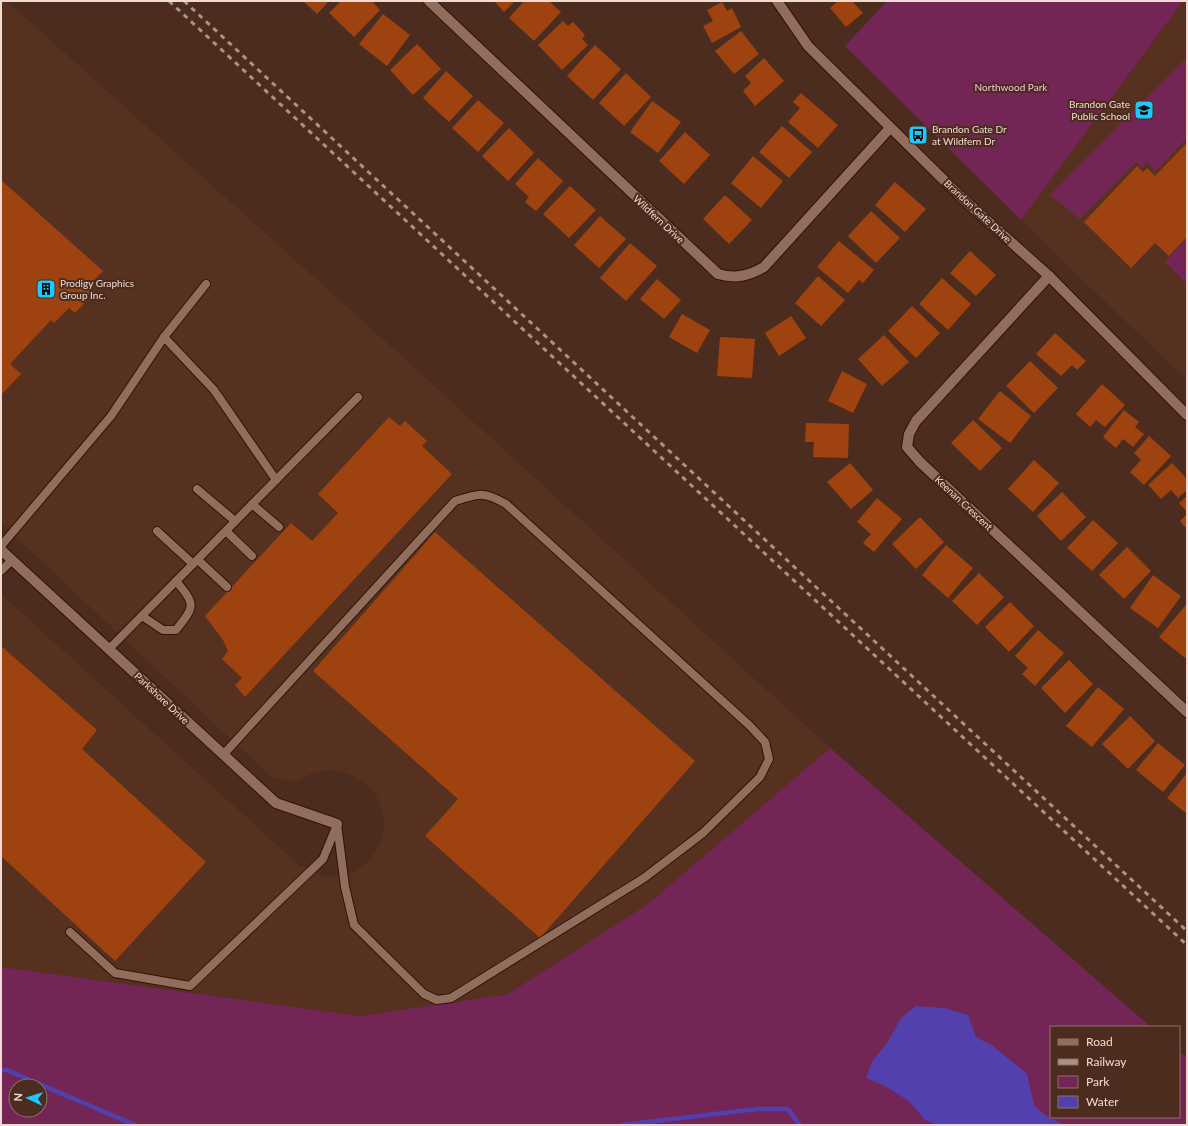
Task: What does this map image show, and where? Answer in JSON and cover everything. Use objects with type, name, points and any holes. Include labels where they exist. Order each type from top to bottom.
[{"type":"street","name":"Wildfern Drive","points":[[428,1],[718,274],[732,278],[750,275],[764,267],[890,128]]},
{"type":"street","name":"Brandon Gate Drive","points":[[777,1],[808,46],[963,199],[1049,276],[1187,415]]},
{"type":"street","name":"Keenan Crescent","points":[[1049,276],[916,421],[908,434],[907,447],[920,462],[1187,712]]},
{"type":"street","name":"Parkshore Drive","points":[[1,550],[276,803],[337,824]]},
{"type":"lane","points":[[1,546],[111,416],[164,337],[206,284]]},
{"type":"lane","points":[[164,337],[214,390],[276,480]]},
{"type":"lane","points":[[109,649],[358,397]]},
{"type":"lane","points":[[197,489],[235,522]]},
{"type":"lane","points":[[223,754],[455,501],[474,494],[490,495],[506,504],[748,725],[765,742],[769,759],[760,777],[703,833],[644,878],[451,998],[437,1000],[424,994],[354,925],[345,887],[337,824]]},
{"type":"lane","points":[[252,504],[279,527]]},
{"type":"lane","points":[[226,530],[252,556]]},
{"type":"lane","points":[[157,531],[227,587]]},
{"type":"lane","points":[[1,571],[12,560]]},
{"type":"lane","points":[[142,616],[163,630],[176,630],[190,612],[191,603],[188,596],[176,581]]},
{"type":"lane","points":[[70,932],[115,973],[190,986],[323,859],[337,824]]},
{"type":"shaded area","points":[[1,1],[7,1],[394,349],[830,748],[648,904],[508,994],[360,1016],[1,967],[1,594],[300,866],[324,877],[341,876],[358,870],[371,858],[380,844],[384,826],[382,809],[375,793],[363,781],[347,773],[330,770],[313,773],[298,781],[272,778],[1,523]]},
{"type":"shaded area","name":"Brandon Gate Public School","points":[[1183,1],[1187,1],[1187,372],[1182,376],[1021,220]]},
{"type":"green space","name":"Northwood Park","points":[[887,1],[1183,1],[1021,220],[845,46]]},
{"type":"green space","points":[[1184,60],[1187,62],[1187,138],[1156,171],[1147,163],[1142,168],[1136,162],[1080,219],[1050,195]]},
{"type":"green space","points":[[1187,239],[1187,279],[1185,282],[1165,262]]},
{"type":"green space","points":[[830,748],[1150,1026],[1050,1026],[1050,1118],[1180,1118],[1180,1052],[1187,1058],[1187,1125],[1,1125],[1,967],[360,1016],[508,994],[648,904]]},
{"type":"water","points":[[916,1006],[944,1008],[968,1015],[976,1037],[993,1046],[1027,1074],[1034,1105],[1046,1116],[1065,1125],[937,1125],[925,1120],[909,1101],[885,1086],[866,1078],[873,1060],[888,1042],[901,1018]]},
{"type":"building","points":[[303,1],[329,1],[317,14]]},
{"type":"building","points":[[341,1],[372,1],[380,10],[354,37],[329,13]]},
{"type":"building","points":[[494,1],[515,1],[504,12]]},
{"type":"building","points":[[524,1],[549,1],[561,12],[534,41],[509,18]]},
{"type":"building","points":[[838,1],[852,1],[863,13],[846,27],[830,8]]},
{"type":"building","points":[[722,2],[727,11],[732,8],[741,27],[712,43],[703,26],[713,21],[707,10]]},
{"type":"building","points":[[383,14],[410,35],[387,66],[359,44]]},
{"type":"building","points":[[563,21],[568,26],[573,22],[585,35],[582,39],[588,45],[562,70],[538,45]]},
{"type":"building","points":[[741,31],[759,54],[734,74],[715,51]]},
{"type":"building","points":[[417,44],[441,69],[413,95],[390,70]]},
{"type":"building","points":[[595,45],[621,69],[593,100],[567,76]]},
{"type":"building","points":[[764,58],[784,81],[755,106],[743,91],[751,83],[745,76]]},
{"type":"building","points":[[446,71],[473,96],[449,122],[423,98]]},
{"type":"building","points":[[626,73],[651,97],[624,126],[599,103]]},
{"type":"building","points":[[801,93],[838,125],[818,148],[788,122],[800,108],[793,102]]},
{"type":"building","points":[[478,100],[504,123],[478,152],[452,128]]},
{"type":"building","points":[[652,101],[681,122],[658,153],[630,132]]},
{"type":"building","points":[[782,126],[812,152],[789,178],[759,152]]},
{"type":"building","points":[[509,128],[534,153],[508,181],[482,156]]},
{"type":"building","points":[[685,132],[710,155],[684,184],[659,161]]},
{"type":"building","points":[[1187,143],[1187,237],[1169,256],[1155,243],[1131,268],[1084,222],[1137,166],[1143,172],[1147,168],[1155,176]]},
{"type":"building","points":[[753,156],[783,181],[761,208],[731,183]]},
{"type":"building","points":[[538,158],[563,181],[536,211],[525,202],[529,197],[515,184]]},
{"type":"building","name":"Prodigy Graphics Group Inc.","points":[[1,180],[103,271],[88,286],[95,292],[75,313],[69,308],[54,323],[51,320],[10,364],[21,374],[1,395]]},
{"type":"building","points":[[895,182],[926,209],[905,232],[875,205]]},
{"type":"building","points":[[570,186],[596,210],[569,238],[543,214]]},
{"type":"building","points":[[725,195],[752,220],[729,244],[703,219]]},
{"type":"building","points":[[871,211],[900,238],[876,263],[848,236]]},
{"type":"building","points":[[600,216],[626,239],[599,268],[574,245]]},
{"type":"building","points":[[839,241],[874,270],[863,283],[859,280],[848,293],[817,267]]},
{"type":"building","points":[[630,243],[657,266],[626,301],[600,278]]},
{"type":"building","points":[[970,251],[996,275],[976,296],[950,273]]},
{"type":"building","points":[[818,276],[845,300],[821,326],[795,303]]},
{"type":"building","points":[[942,278],[971,304],[948,330],[919,304]]},
{"type":"building","points":[[657,279],[681,300],[664,319],[640,299]]},
{"type":"building","points":[[912,306],[940,333],[916,358],[888,331]]},
{"type":"building","points":[[682,314],[710,330],[697,353],[669,337]]},
{"type":"building","points":[[791,316],[806,338],[779,356],[765,333]]},
{"type":"building","points":[[1055,333],[1086,361],[1077,370],[1072,365],[1061,376],[1036,354]]},
{"type":"building","points":[[884,335],[909,362],[882,386],[858,359]]},
{"type":"building","points":[[720,337],[755,339],[752,378],[717,376]]},
{"type":"building","points":[[1030,361],[1058,388],[1034,413],[1006,386]]},
{"type":"building","points":[[842,371],[867,384],[853,413],[828,401]]},
{"type":"building","points":[[1102,384],[1125,405],[1105,427],[1096,420],[1090,427],[1076,414]]},
{"type":"building","points":[[1000,391],[1031,416],[1010,443],[978,419]]},
{"type":"building","points":[[1124,410],[1139,422],[1135,427],[1144,434],[1133,447],[1123,439],[1116,448],[1103,437]]},
{"type":"building","points":[[389,417],[400,426],[405,421],[427,441],[422,446],[452,474],[245,697],[235,685],[242,678],[222,659],[228,651],[223,640],[205,616],[291,523],[312,541],[338,513],[318,494]]},
{"type":"building","points":[[973,420],[1002,448],[980,471],[951,443]]},
{"type":"building","points":[[806,423],[849,424],[848,458],[813,457],[814,442],[805,442]]},
{"type":"building","points":[[1149,436],[1171,456],[1144,485],[1130,472],[1141,460],[1134,453]]},
{"type":"building","points":[[1034,460],[1059,483],[1033,512],[1008,489]]},
{"type":"building","points":[[850,463],[873,490],[851,509],[827,482]]},
{"type":"building","points":[[1172,463],[1187,479],[1187,490],[1178,498],[1171,490],[1161,499],[1148,485]]},
{"type":"building","points":[[1062,492],[1086,517],[1061,541],[1037,516]]},
{"type":"building","points":[[1187,496],[1187,512],[1179,503]]},
{"type":"building","points":[[877,498],[902,519],[874,552],[863,543],[871,534],[857,522]]},
{"type":"building","points":[[1187,514],[1187,529],[1180,521]]},
{"type":"building","points":[[920,517],[944,542],[916,569],[892,544]]},
{"type":"building","points":[[1093,520],[1118,543],[1092,571],[1067,548]]},
{"type":"building","points":[[435,532],[695,761],[540,938],[425,836],[458,799],[313,671]]},
{"type":"building","points":[[946,545],[973,568],[948,598],[922,575]]},
{"type":"building","points":[[1127,547],[1151,571],[1124,599],[1099,575]]},
{"type":"building","points":[[979,573],[1004,597],[977,625],[952,601]]},
{"type":"building","points":[[1153,575],[1181,596],[1158,628],[1130,608]]},
{"type":"building","points":[[1010,602],[1034,626],[1009,652],[985,627]]},
{"type":"building","points":[[1186,605],[1187,656],[1185,658],[1159,637]]},
{"type":"building","points":[[1038,630],[1064,653],[1035,686],[1022,674],[1028,668],[1015,656]]},
{"type":"building","points":[[1,646],[97,730],[82,749],[206,862],[115,961],[1,856]]},
{"type":"building","points":[[1069,660],[1093,684],[1065,713],[1041,688]]},
{"type":"building","points":[[1098,687],[1124,709],[1092,747],[1066,726]]},
{"type":"building","points":[[1130,716],[1155,741],[1128,769],[1102,744]]},
{"type":"building","points":[[1158,743],[1185,765],[1163,792],[1136,770]]},
{"type":"building","points":[[1187,773],[1187,814],[1167,798]]},
{"type":"waterway","points":[[1,1070],[7,1070],[135,1125]]},
{"type":"waterway","points":[[623,1125],[757,1109],[788,1109],[800,1125]]},
{"type":"railway","points":[[169,1],[1187,945]]},
{"type":"railway","points":[[184,1],[1187,931]]},
{"type":"place","name":"Brandon Gate Public School","points":[[1144,110]]},
{"type":"place","name":"Brandon Gate Dr at Wildfern Dr","points":[[918,135]]},
{"type":"place","name":"Prodigy Graphics Group Inc.","points":[[46,289]]}]
